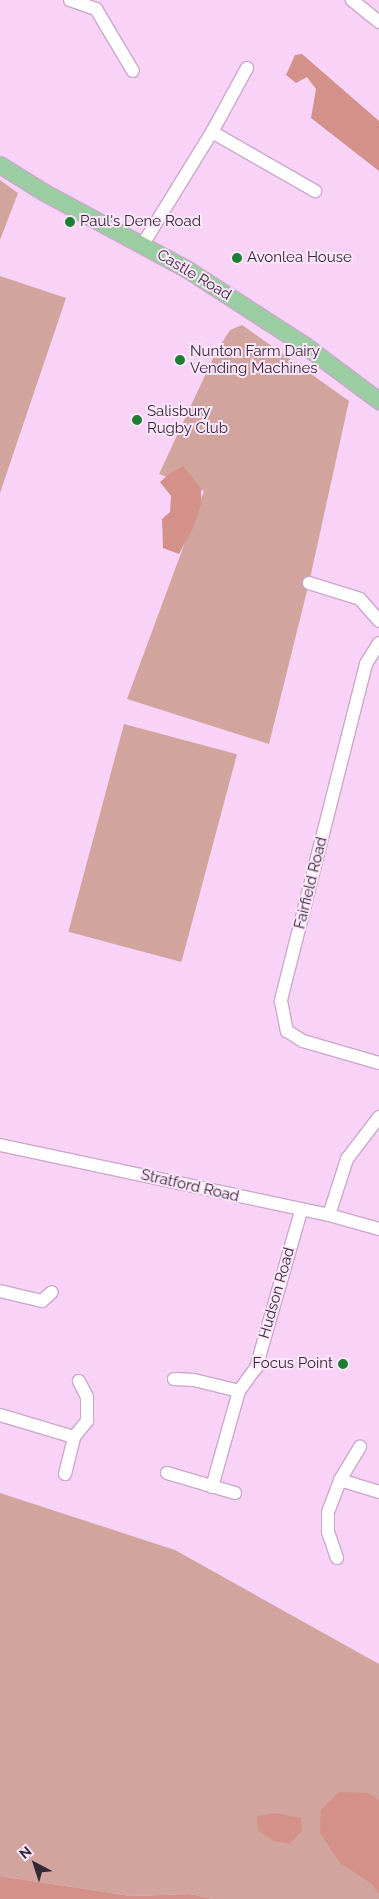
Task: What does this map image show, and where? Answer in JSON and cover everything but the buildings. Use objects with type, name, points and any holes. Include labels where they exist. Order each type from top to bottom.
[{"type":"main road","name":"Castle Road","points":[[0,165],[45,193],[143,244],[266,319],[342,372],[379,401]]},
{"type":"street","points":[[70,0],[100,5],[133,70]]},
{"type":"street","points":[[352,0],[379,22]]},
{"type":"street","points":[[143,244],[212,132],[247,68]]},
{"type":"street","points":[[212,132],[315,191]]},
{"type":"street","points":[[310,583],[360,598],[379,621]]},
{"type":"street","name":"Fairfield Road","points":[[379,643],[366,664],[281,1001],[287,1031],[303,1041],[379,1063]]},
{"type":"street","points":[[328,1215],[347,1159],[379,1117]]},
{"type":"street","name":"Stratford Road","points":[[0,1145],[300,1211],[328,1215],[379,1229]]},
{"type":"street","name":"Hudson Road","points":[[212,1487],[239,1391],[256,1368],[300,1211]]},
{"type":"street","points":[[0,1291],[42,1301],[52,1292]]},
{"type":"street","points":[[174,1379],[194,1380],[239,1391]]},
{"type":"street","points":[[65,1474],[74,1437],[88,1421],[87,1397],[80,1381]]},
{"type":"street","points":[[0,1415],[74,1437]]},
{"type":"street","points":[[337,1558],[326,1523],[340,1480],[360,1446]]},
{"type":"street","points":[[167,1473],[235,1493]]},
{"type":"street","points":[[340,1480],[379,1492]]},
{"type":"shaded area","points":[[302,54],[379,121],[379,171],[311,118],[316,89],[307,77],[296,83],[286,75],[295,55]]},
{"type":"shaded area","points":[[0,180],[18,193],[0,240]]},
{"type":"shaded area","points":[[0,276],[66,298],[0,493]]},
{"type":"shaded area","points":[[242,325],[349,401],[309,583],[269,744],[127,699],[204,491],[159,474],[216,352],[230,330]]},
{"type":"shaded area","points":[[183,466],[201,488],[201,504],[194,526],[179,554],[163,548],[162,519],[170,512],[171,496],[160,482]]},
{"type":"shaded area","points":[[124,724],[237,754],[181,962],[68,932]]},
{"type":"shaded area","points":[[0,1493],[175,1550],[379,1664],[379,1899],[213,1899],[190,1894],[131,1896],[0,1876]]},
{"type":"shaded area","points":[[339,1792],[369,1793],[379,1800],[379,1894],[372,1884],[340,1863],[320,1833],[321,1810]]},
{"type":"shaded area","points":[[275,1813],[301,1818],[302,1830],[290,1844],[274,1841],[258,1831],[257,1816]]},
{"type":"shaded area","points":[[0,1876],[131,1896],[190,1894],[213,1899],[0,1899]]},
{"type":"place","name":"Paul's Dene Road","points":[[70,222]]},
{"type":"place","name":"Avonlea House","points":[[237,258]]},
{"type":"place","name":"Nunton Farm Dairy Vending Machines","points":[[180,360]]},
{"type":"place","name":"Salisbury Rugby Club","points":[[137,420]]},
{"type":"place","name":"Focus Point","points":[[343,1364]]}]
